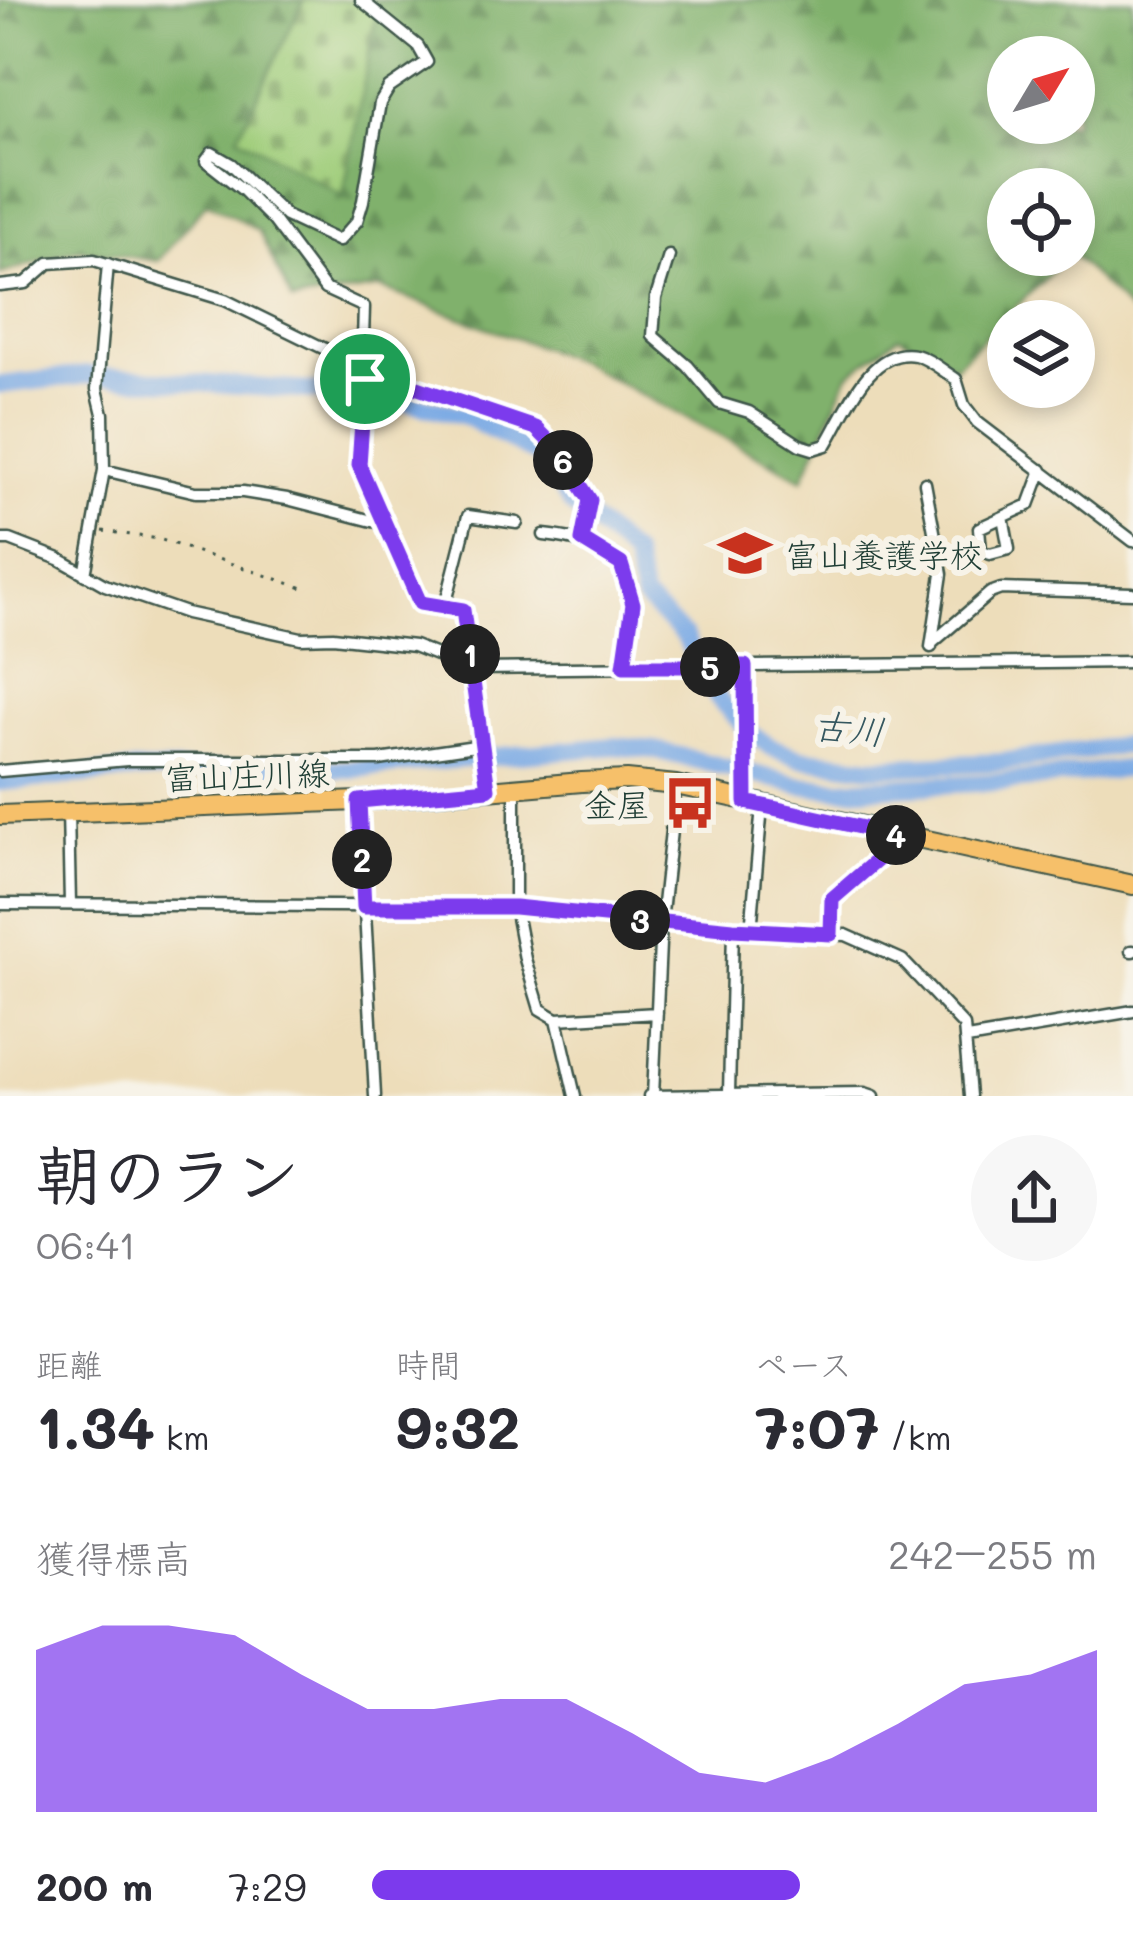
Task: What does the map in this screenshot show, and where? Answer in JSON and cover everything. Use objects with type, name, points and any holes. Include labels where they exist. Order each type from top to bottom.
[{"type":"main road","name":"富山庄川線","points":[[0,814],[359,801],[487,780],[515,788],[627,781],[752,797],[900,836],[1133,885]]},
{"type":"street","points":[[361,0],[418,46],[427,62],[389,88],[380,103],[363,201],[357,220],[339,241],[286,216],[231,164],[212,153],[206,161],[274,221],[325,289],[364,307],[359,465],[420,603],[463,610],[487,780]]},
{"type":"street","points":[[669,256],[658,286],[653,336],[682,360],[719,404],[749,412],[813,449],[826,445],[867,376],[881,363],[917,355],[956,379],[964,404],[977,422],[1133,541]]},
{"type":"street","points":[[0,286],[26,283],[49,263],[94,260],[225,300],[365,377],[409,385],[536,428],[557,449],[590,500],[583,535]]},
{"type":"street","points":[[85,575],[104,470],[103,414],[97,389],[108,264]]},
{"type":"street","points":[[104,470],[196,492],[243,492],[287,499],[384,524]]},
{"type":"street","points":[[1003,517],[1029,506],[1042,470]]},
{"type":"street","points":[[925,483],[942,574],[930,662]]},
{"type":"street","points":[[444,610],[468,516],[517,523]]},
{"type":"street","points":[[544,535],[583,535],[621,564],[633,604],[624,666]]},
{"type":"street","points":[[0,540],[10,540],[186,613],[301,638],[414,646],[472,669],[1133,662]]},
{"type":"street","points":[[932,643],[990,593],[1001,589],[1133,594],[1133,580]]},
{"type":"street","points":[[745,666],[746,762],[752,797],[751,931]]},
{"type":"street","points":[[0,771],[127,760],[379,760],[482,748]]},
{"type":"street","points":[[676,785],[661,922],[652,1096],[874,1096]]},
{"type":"street","points":[[515,788],[515,907],[540,1009],[557,1019],[657,1013]]},
{"type":"street","points":[[359,801],[375,1096]]},
{"type":"street","points":[[68,811],[70,904]]},
{"type":"street","points":[[831,934],[832,899],[900,836]]},
{"type":"street","points":[[0,904],[515,907],[751,931],[831,934],[902,960],[964,1026],[970,1096]]},
{"type":"street","points":[[729,1093],[733,929]]},
{"type":"street","points":[[967,1039],[1133,1011]]},
{"type":"street","points":[[557,1019],[575,1096]]},
{"type":"path","points":[[95,530],[159,538],[303,588]]},
{"type":"green space","points":[[0,0],[1133,0],[1133,315],[1093,276],[1095,168],[987,168],[987,276],[1047,276],[1023,300],[987,300],[987,335],[955,366],[899,336],[849,374],[803,479],[577,361],[381,288],[292,301],[259,231],[207,202],[158,261],[78,249],[0,274]]},
{"type":"green space","points":[[304,0],[361,0],[377,10],[343,196],[238,136]]},
{"type":"waterway","name":"古川","points":[[0,385],[88,375],[381,396],[465,416],[539,456],[571,504],[633,556],[643,598],[685,637],[706,683],[723,704],[753,735],[800,758],[871,767],[1001,762],[1133,744]]},
{"type":"waterway","points":[[0,782],[133,771],[352,769],[615,746],[655,750],[799,785],[840,789],[1003,782],[1133,768]]},
{"type":"place","name":"富山養護学校","points":[[745,553]]},
{"type":"place","name":"金屋","points":[[690,803]]},
{"type":"route","points":[[365,379],[409,385],[536,428],[557,449],[590,500],[582,540],[621,564],[633,604],[624,666],[745,666],[746,802],[900,836],[832,899],[831,934],[751,931],[515,907],[364,907],[359,801],[488,789],[463,610],[420,603],[359,465],[365,379]]}]
